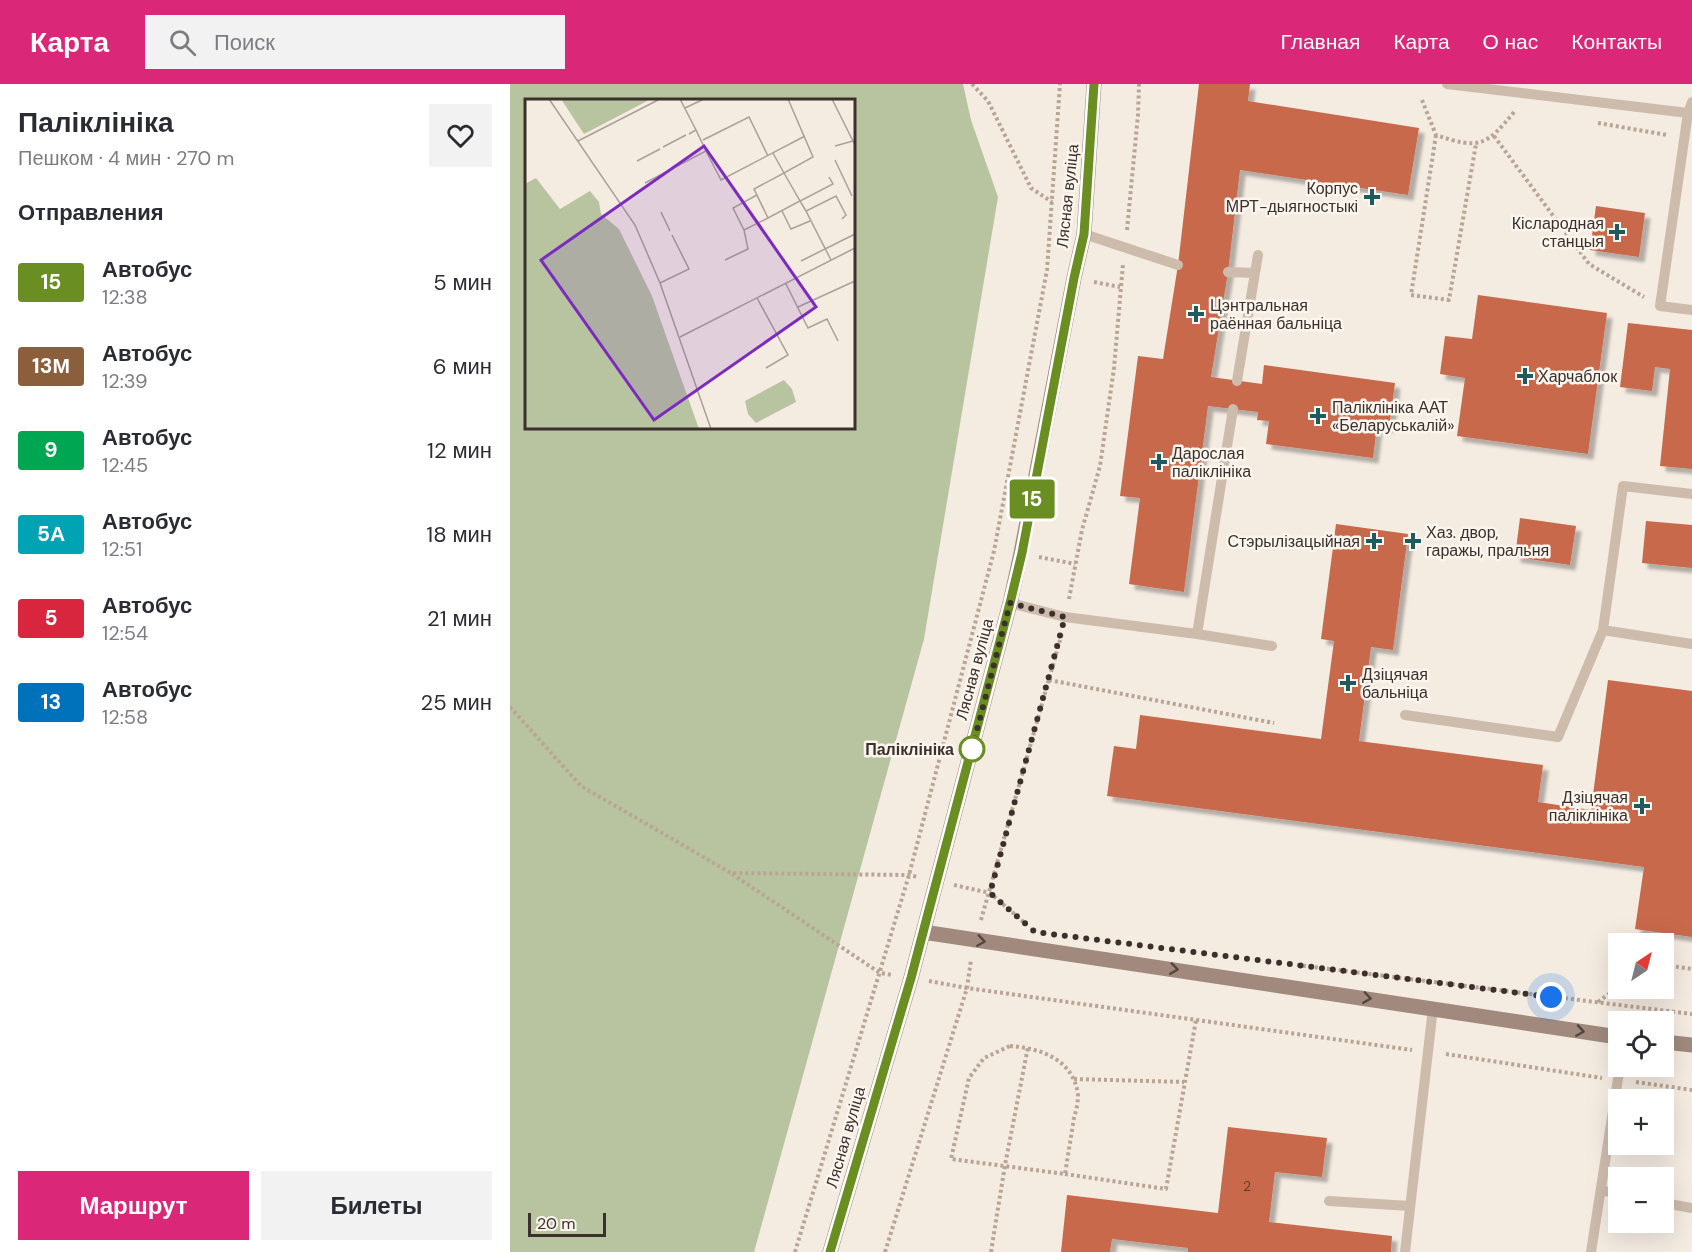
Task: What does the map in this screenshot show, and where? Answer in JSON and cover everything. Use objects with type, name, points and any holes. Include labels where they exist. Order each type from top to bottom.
[{"type":"main road","name":"Лясная вуліца","points":[[830,1252],[923,932],[1022,553],[1084,234],[1094,84]]},
{"type":"main road","points":[[923,932],[1608,1035]]},
{"type":"main road","points":[[1674,1043],[1692,1045]]},
{"type":"lane","points":[[1447,84],[1688,113]]},
{"type":"lane","points":[[1692,102],[1688,113],[1660,306],[1692,310]]},
{"type":"lane","points":[[1084,234],[1178,265]]},
{"type":"lane","points":[[1237,381],[1258,255]]},
{"type":"lane","points":[[1228,272],[1255,273]]},
{"type":"lane","points":[[1197,634],[1233,409]]},
{"type":"lane","points":[[1405,715],[1558,737],[1603,630],[1623,486],[1692,494]]},
{"type":"lane","points":[[1010,603],[1065,617],[1272,646]]},
{"type":"lane","points":[[1603,630],[1692,644]]},
{"type":"lane","points":[[1405,1252],[1433,1008]]},
{"type":"lane","points":[[1591,1252],[1618,1077]]},
{"type":"lane","points":[[1601,1190],[1608,1192]]},
{"type":"lane","points":[[1329,1201],[1410,1206]]},
{"type":"lane","points":[[1674,1205],[1692,1208]]},
{"type":"path","points":[[972,84],[988,101],[1031,188],[1053,203]]},
{"type":"path","points":[[795,1252],[909,875],[994,551],[1047,270],[1060,84]]},
{"type":"path","points":[[1035,932],[990,893],[1049,680],[1065,617],[1082,530],[1100,466],[1114,368],[1139,84]]},
{"type":"path","points":[[1422,100],[1436,135],[1411,296],[1449,300],[1476,144]]},
{"type":"path","points":[[1436,135],[1460,143],[1476,144],[1494,136],[1517,109]]},
{"type":"path","points":[[1595,123],[1685,139]]},
{"type":"path","points":[[1494,136],[1589,264],[1660,306]]},
{"type":"path","points":[[1049,680],[1274,723]]},
{"type":"path","points":[[510,707],[581,786],[731,873],[880,973]]},
{"type":"path","points":[[731,873],[909,875]]},
{"type":"path","points":[[1293,965],[1692,1014]]},
{"type":"path","points":[[1674,967],[1692,969]]},
{"type":"path","points":[[885,1252],[967,988],[1692,1090]]},
{"type":"path","points":[[1598,1003],[1608,995]]},
{"type":"path","points":[[1065,1173],[1078,1097],[1074,1079],[1063,1063],[1048,1053],[1028,1047],[1010,1046],[984,1058],[969,1078],[951,1159],[1065,1173],[1166,1189],[1196,1020]]},
{"type":"path","points":[[991,1252],[1028,1047]]},
{"type":"path","points":[[1074,1079],[1185,1082]]},
{"type":"green space","points":[[510,84],[963,84],[971,120],[998,197],[924,639],[754,1252],[510,1252]]},
{"type":"building","points":[[1199,84],[1250,84],[1248,101],[1419,128],[1408,195],[1240,170],[1228,272],[1211,377],[1262,384],[1264,365],[1395,383],[1389,427],[1377,426],[1373,458],[1266,444],[1269,421],[1257,420],[1258,412],[1208,406],[1184,592],[1129,584],[1140,498],[1120,496],[1138,356],[1163,359],[1178,265]]},
{"type":"building","name":"Кіслародная станцыя","points":[[1596,206],[1645,213],[1639,257],[1590,250]]},
{"type":"building","name":"Харчаблок","points":[[1478,295],[1607,313],[1588,454],[1457,436],[1465,378],[1440,374],[1445,336],[1472,339]]},
{"type":"building","points":[[1628,323],[1692,330],[1692,469],[1660,466],[1670,369],[1655,367],[1652,391],[1620,387]]},
{"type":"building","points":[[1520,518],[1576,526],[1570,565],[1515,557]]},
{"type":"building","points":[[1646,521],[1692,525],[1692,568],[1642,563]]},
{"type":"building","name":"Дзіцячая бальніца","points":[[1336,524],[1408,534],[1393,650],[1371,647],[1359,741],[1543,765],[1538,802],[1591,810],[1608,680],[1692,691],[1692,937],[1635,929],[1644,867],[1107,796],[1114,746],[1136,749],[1140,715],[1321,739],[1334,641],[1321,639]]},
{"type":"building","points":[[1228,1127],[1327,1138],[1322,1177],[1275,1172],[1269,1222],[1392,1236],[1391,1252],[1188,1252],[1188,1248],[1112,1239],[1110,1252],[1061,1252],[1067,1195],[1218,1213]]},
{"type":"bus line","name":"15","points":[[830,1252],[911,978],[1022,553],[1084,234],[1094,84]]},
{"type":"place","name":"Корпус МРТ-дыягностыкі","points":[[1372,197]]},
{"type":"place","name":"Кіслародная станцыя","points":[[1617,232]]},
{"type":"place","name":"Цэнтральная раённая бальніца","points":[[1196,314]]},
{"type":"place","name":"Харчаблок","points":[[1525,376]]},
{"type":"place","name":"Паліклініка ААТ «Беларуськалій»","points":[[1318,416]]},
{"type":"place","name":"Дарослая паліклініка","points":[[1159,462]]},
{"type":"place","name":"Стэрылізацыйная","points":[[1374,541]]},
{"type":"place","name":"Хаз. двор, гаражы, пральня","points":[[1413,541]]},
{"type":"place","name":"Дзіцячая бальніца","points":[[1348,683]]},
{"type":"place","name":"Паліклініка","points":[[972,749]]},
{"type":"place","name":"Дзіцячая паліклініка","points":[[1642,806]]},
{"type":"route","points":[[972,749],[1010,603],[1065,617],[990,893],[1035,932],[1551,997]]}]
